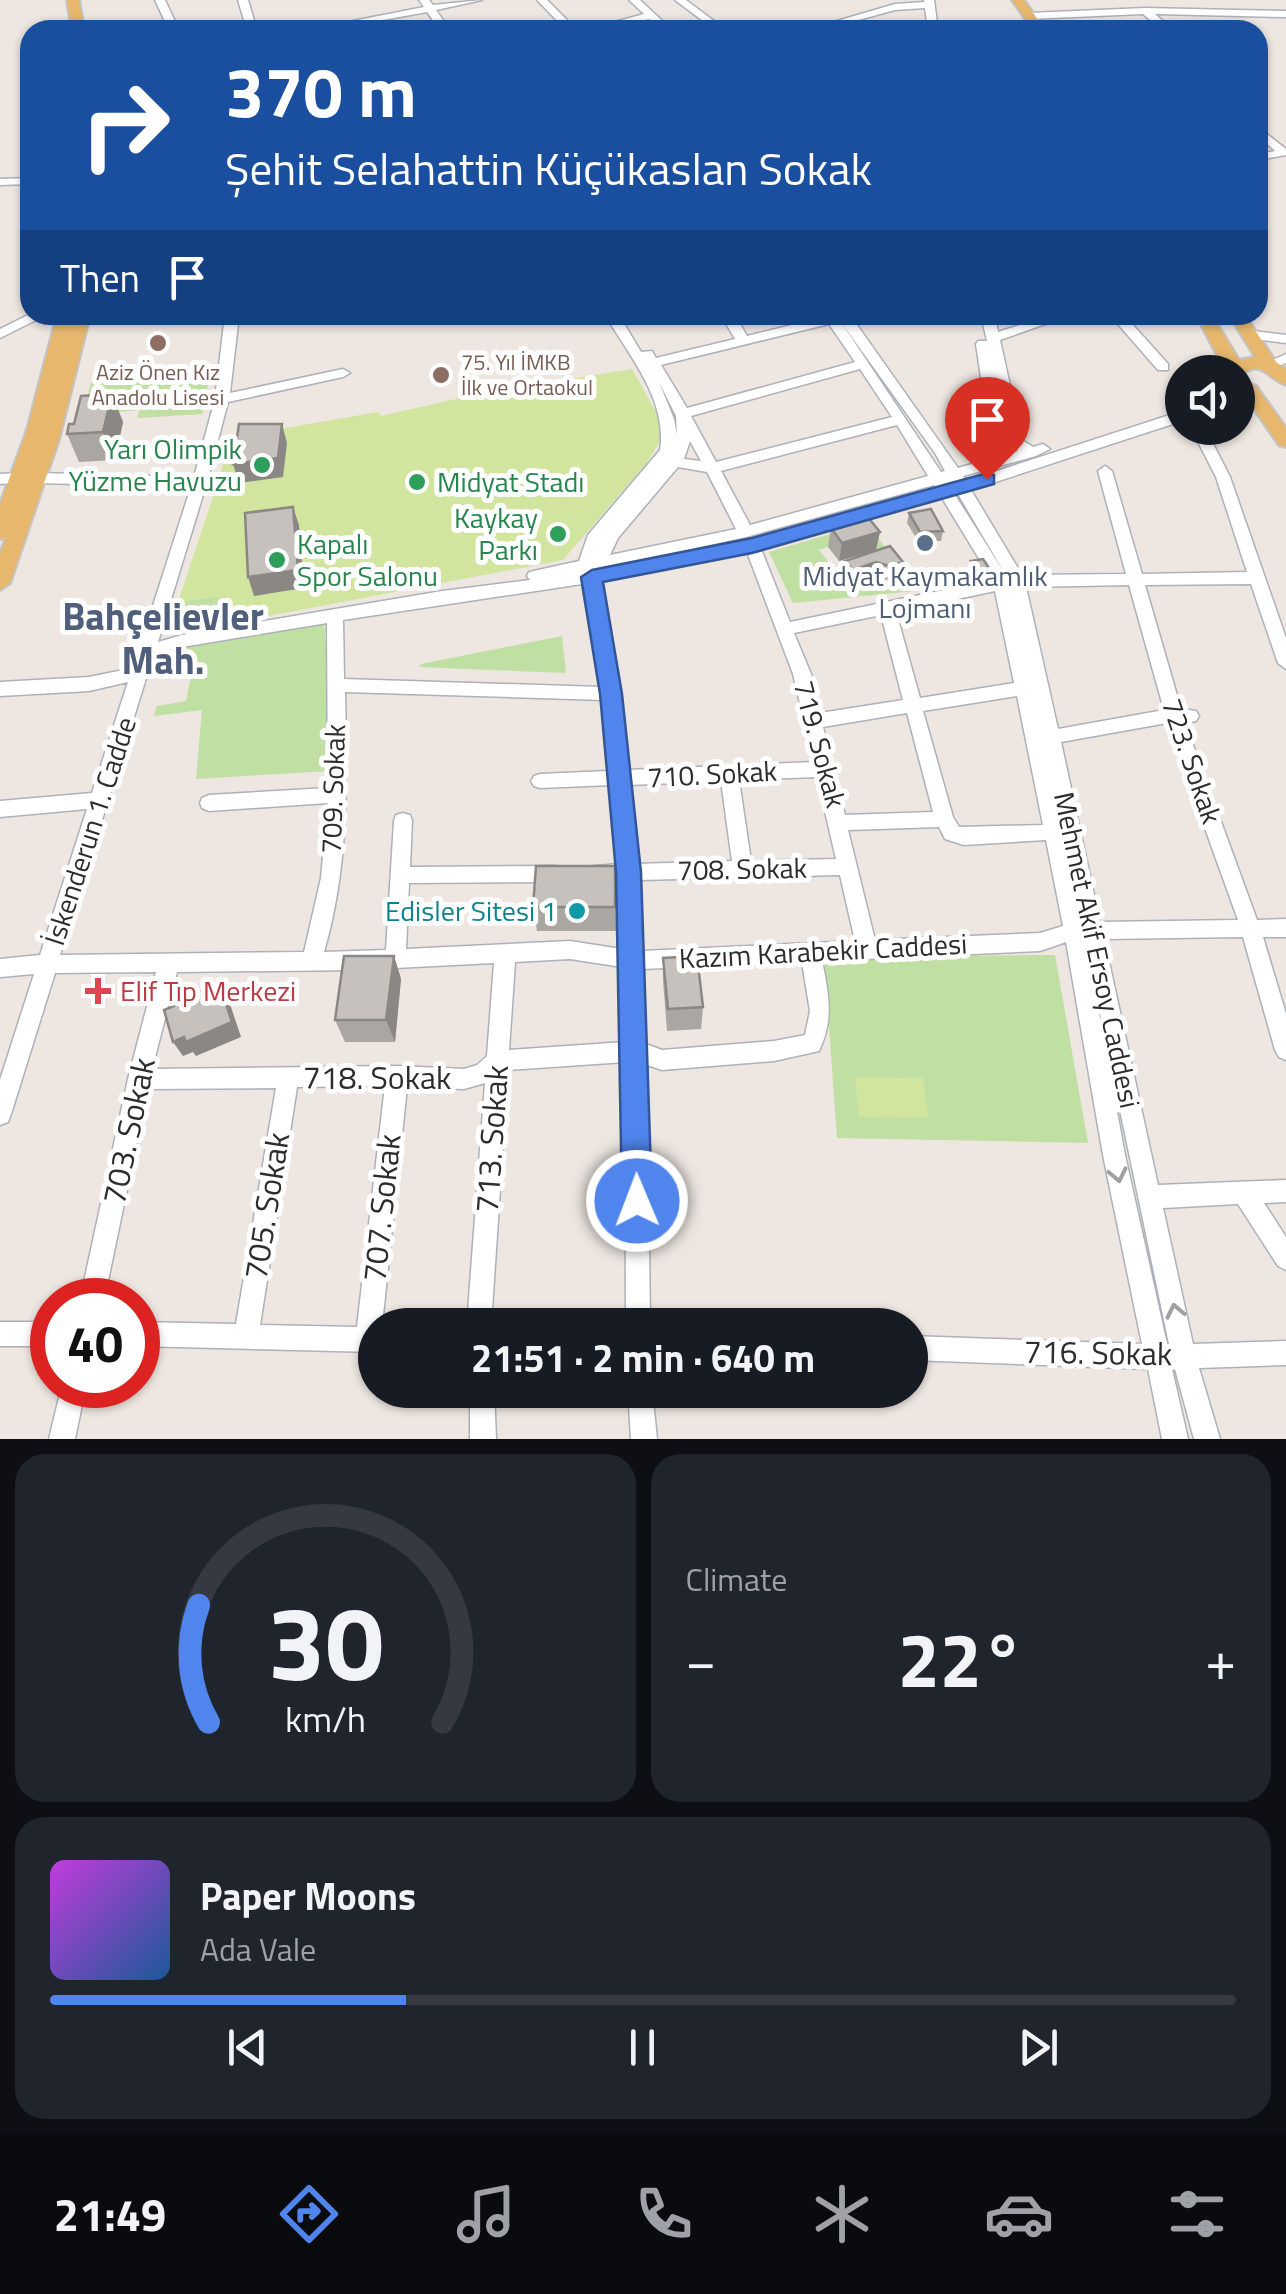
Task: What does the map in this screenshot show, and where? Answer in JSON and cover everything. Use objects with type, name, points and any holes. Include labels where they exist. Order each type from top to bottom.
[{"type":"main road","points":[[1018,0],[1031,20]]},
{"type":"main road","points":[[0,532],[29,478],[63,325]]},
{"type":"main road","points":[[0,583],[79,325]]},
{"type":"main road","points":[[1209,325],[1225,355]]},
{"type":"main road","points":[[1244,325],[1277,362],[1286,382],[1274,394],[1255,387]]},
{"type":"main road","points":[[1255,402],[1286,441]]},
{"type":"street","points":[[360,20],[427,5],[477,0]]},
{"type":"street","points":[[542,0],[562,20]]},
{"type":"street","points":[[624,0],[655,20]]},
{"type":"street","points":[[634,0],[650,20]]},
{"type":"street","points":[[626,20],[685,1],[709,20]]},
{"type":"street","points":[[849,20],[929,3]]},
{"type":"street","points":[[1145,11],[1156,20]]},
{"type":"street","points":[[1028,16],[1145,11],[1286,14]]},
{"type":"street","name":"İskenderun 1. Cadde","points":[[0,1114],[200,482],[222,398],[231,325]]},
{"type":"street","points":[[618,325],[663,406],[672,433],[667,451],[592,539],[628,872],[636,1051],[638,1308]]},
{"type":"street","name":"719. Sokak","points":[[630,325],[683,414],[749,539],[786,629],[815,721],[867,949]]},
{"type":"street","points":[[734,325],[743,340]]},
{"type":"street","points":[[652,363],[800,325]]},
{"type":"street","points":[[840,325],[863,364],[949,483]]},
{"type":"street","points":[[842,325],[941,451],[949,483]]},
{"type":"street","points":[[979,325],[1001,462]]},
{"type":"street","points":[[990,325],[1015,442],[1031,453]]},
{"type":"street","points":[[993,338],[1033,325]]},
{"type":"street","points":[[1126,325],[1163,368]]},
{"type":"street","points":[[1253,335],[1286,339]]},
{"type":"street","points":[[595,570],[624,520],[676,462],[683,440],[683,414],[863,364]]},
{"type":"street","points":[[222,398],[295,386],[344,372]]},
{"type":"street","points":[[949,483],[1001,462],[1165,410]]},
{"type":"street","points":[[676,462],[712,468],[901,419]]},
{"type":"street","points":[[149,651],[182,641],[595,570],[749,539],[1165,421]]},
{"type":"street","points":[[1207,445],[1223,477],[1286,663]]},
{"type":"street","name":"723. Sokak","points":[[1105,471],[1286,1050]]},
{"type":"street","points":[[0,479],[200,482]]},
{"type":"street","name":"Mehmet Akif Ersoy Caddesi","points":[[949,483],[1009,582],[1051,737],[1114,1156],[1175,1439]]},
{"type":"street","points":[[786,629],[1009,582],[1257,578]]},
{"type":"street","name":"Mehmet Akif Ersoy Caddesi","points":[[1009,582],[1024,688],[1054,832],[1152,1196],[1184,1355],[1207,1439]]},
{"type":"street","points":[[886,608],[944,819],[952,833],[964,837],[1054,832]]},
{"type":"street","name":"709. Sokak","points":[[312,961],[330,869],[336,795],[335,614]]},
{"type":"street","points":[[0,688],[89,684],[142,672]]},
{"type":"street","points":[[335,685],[611,694]]},
{"type":"street","points":[[815,721],[1024,688]]},
{"type":"street","points":[[1051,737],[1182,716]]},
{"type":"street","name":"710. Sokak","points":[[540,780],[825,769]]},
{"type":"street","points":[[728,773],[743,869]]},
{"type":"street","points":[[208,803],[336,795]]},
{"type":"street","points":[[0,810],[100,800]]},
{"type":"street","points":[[840,823],[944,819]]},
{"type":"street","points":[[396,959],[403,822]]},
{"type":"street","name":"708. Sokak","points":[[399,875],[846,867]]},
{"type":"street","name":"Kazım Karabekir Caddesi","points":[[0,968],[396,959],[570,950],[633,960],[1040,942],[1083,931],[1286,928]]},
{"type":"street","name":"718. Sokak","points":[[139,1080],[397,1076],[464,1079],[482,1074],[497,1062],[636,1051],[662,1060],[812,1044],[817,1036],[820,1010],[810,952]]},
{"type":"street","name":"713. Sokak","points":[[480,1308],[504,954]]},
{"type":"street","name":"703. Sokak","points":[[97,1278],[169,962]]},
{"type":"street","name":"707. Sokak","points":[[374,1308],[397,1076]]},
{"type":"street","name":"705. Sokak","points":[[246,1335],[288,1077]]},
{"type":"street","points":[[1152,1196],[1286,1191]]},
{"type":"street","points":[[1244,1193],[1286,1258]]},
{"type":"street","points":[[0,1334],[30,1334]]},
{"type":"street","points":[[160,1334],[358,1339]]},
{"type":"street","name":"716. Sokak","points":[[928,1349],[1157,1357],[1286,1353]]},
{"type":"street","points":[[62,1439],[69,1408]]},
{"type":"street","points":[[482,1408],[483,1439]]},
{"type":"street","points":[[641,1408],[644,1439]]},
{"type":"green space","points":[[632,369],[662,423],[662,438],[646,464],[563,560],[226,624],[227,596],[178,602],[221,473],[228,438],[378,412],[381,416],[522,384],[523,387]]},
{"type":"green space","points":[[94,371],[138,371],[139,384],[209,381],[202,414],[137,418],[140,410],[83,415]]},
{"type":"green space","points":[[867,521],[914,591],[793,603],[769,552],[830,534],[836,544],[819,550],[849,589],[872,581],[883,582],[889,564],[876,550]]},
{"type":"green space","points":[[227,595],[226,624],[168,635],[178,602]]},
{"type":"green space","points":[[324,622],[331,715],[328,771],[196,779],[202,710],[154,716],[157,706],[186,701],[194,661],[173,661],[179,649]]},
{"type":"green space","points":[[562,636],[566,673],[419,667],[421,664]]},
{"type":"green space","points":[[1055,955],[1088,1143],[837,1138],[824,957]]},
{"type":"green space","points":[[855,1077],[923,1078],[928,1118],[859,1117]]},
{"type":"building","points":[[112,394],[103,432],[67,434],[69,424],[74,424],[81,396]]},
{"type":"building","points":[[239,424],[282,424],[278,458],[233,464]]},
{"type":"building","name":"Kapalı Spor Salonu","points":[[293,507],[298,570],[248,577],[245,513]]},
{"type":"building","points":[[931,509],[943,531],[920,532],[909,513]]},
{"type":"building","points":[[867,516],[880,532],[842,543],[831,528]]},
{"type":"building","points":[[890,546],[903,562],[889,566],[876,562],[853,570],[845,561]]},
{"type":"building","points":[[983,559],[989,568],[977,571],[971,561]]},
{"type":"building","points":[[536,866],[615,866],[615,907],[533,907]]},
{"type":"building","points":[[344,956],[394,956],[386,1020],[335,1020]]},
{"type":"building","points":[[697,956],[703,1007],[668,1009],[663,958]]},
{"type":"building","points":[[219,983],[232,1022],[186,1042],[184,1037],[173,1042],[164,1010],[174,1006],[173,1002]]},
{"type":"place","name":"Aziz Önen Kız Anadolu Lisesi","points":[[158,343]]},
{"type":"place","name":"75. Yıl İMKB İlk ve Ortaokul","points":[[441,375]]},
{"type":"place","name":"Yarı Olimpik Yüzme Havuzu","points":[[262,465]]},
{"type":"place","name":"Midyat Stadı","points":[[417,482]]},
{"type":"place","name":"Kaykay Parkı","points":[[558,534]]},
{"type":"place","name":"Midyat Kaymakamlık Lojmanı","points":[[925,543]]},
{"type":"place","name":"Kapalı Spor Salonu","points":[[277,560]]},
{"type":"place","name":"Edisler Sitesi 1","points":[[577,911]]},
{"type":"place","name":"Elif Tıp Merkezi","points":[[98,991]]},
{"type":"district","name":"Bahçelievler Mah.","points":[[163,639]]},
{"type":"route","points":[[637,1201],[636,1051],[628,872],[611,694],[592,577],[752,546],[987,479]]}]
